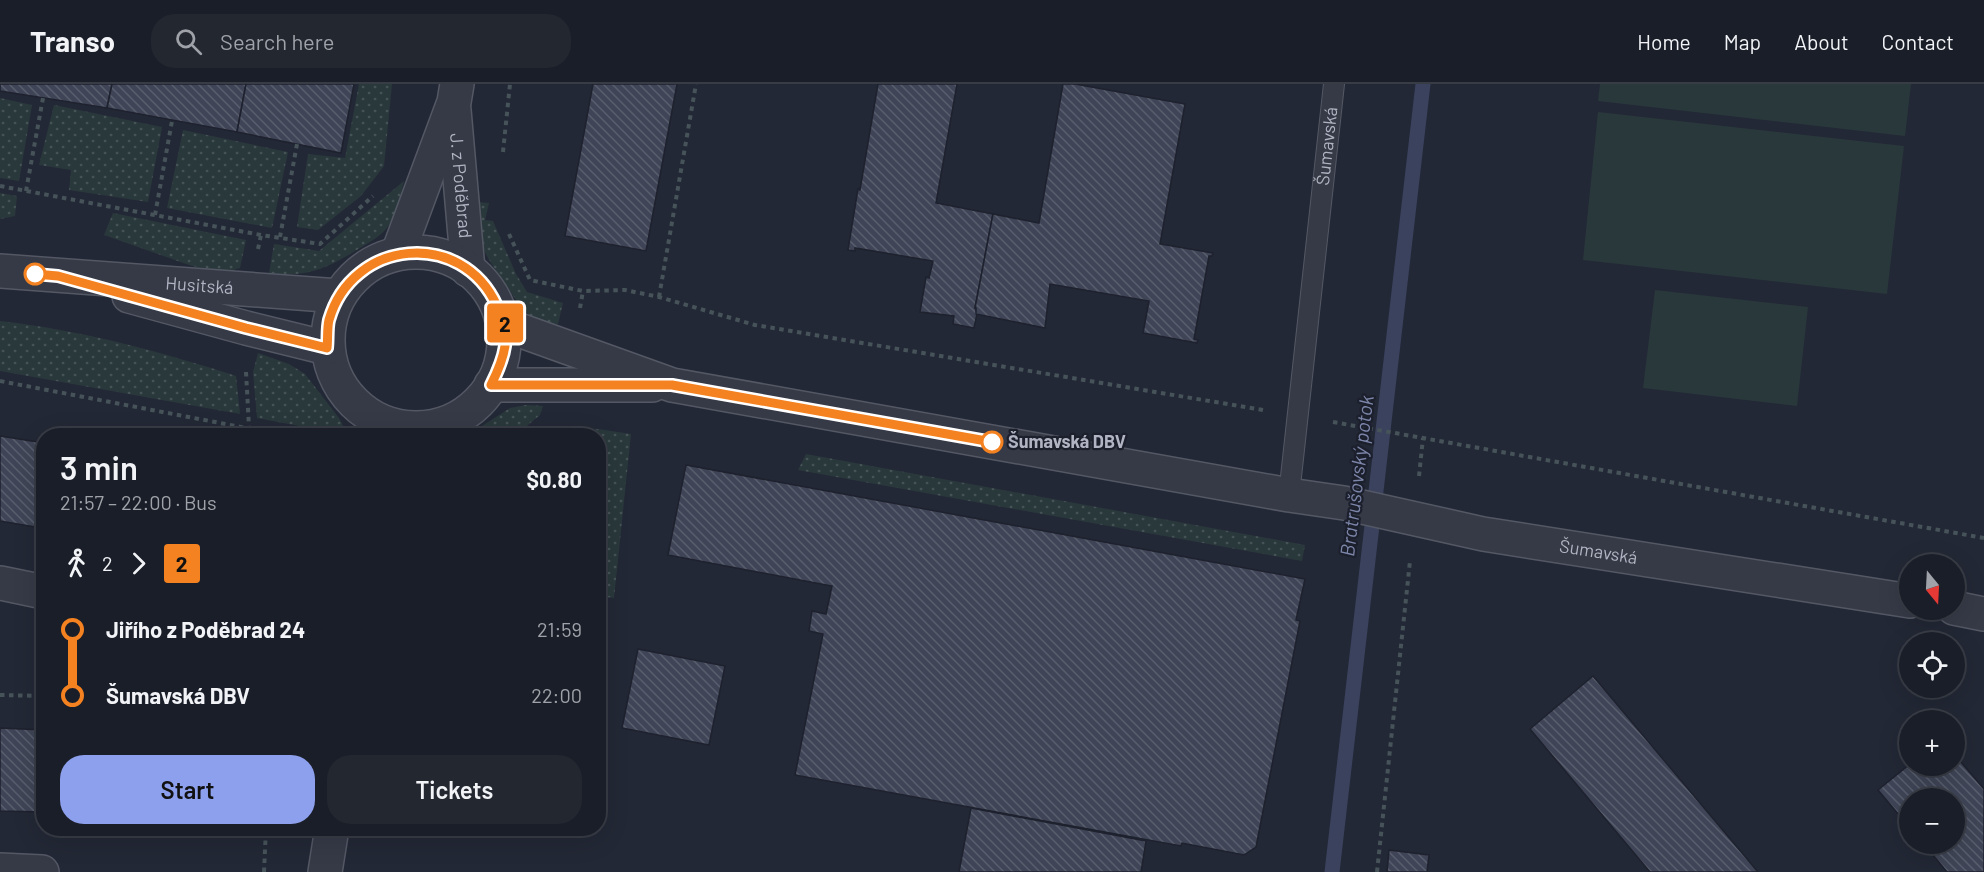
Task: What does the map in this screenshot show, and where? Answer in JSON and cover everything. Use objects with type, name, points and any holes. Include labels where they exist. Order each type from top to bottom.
[{"type":"street","name":"J. z Poděbrad","points":[[398,254],[455,93]]},
{"type":"street","name":"J. z Poděbrad","points":[[455,93],[468,270]]},
{"type":"street","name":"J. z Poděbrad","points":[[406,428],[371,426],[350,399],[334,375],[327,348],[328,322],[339,296],[354,277],[374,262],[398,254],[428,253],[452,260],[483,282],[495,301],[505,325],[505,346],[501,363],[491,385],[474,406],[451,421],[434,428]]},
{"type":"street","name":"Husitská","points":[[0,260],[327,348]]},
{"type":"street","name":"Husitská","points":[[0,272],[339,296]]},
{"type":"street","name":"Šumavská","points":[[505,325],[672,385],[1344,503],[1483,534],[1899,599]]},
{"type":"street","name":"Šumavská","points":[[491,385],[672,385]]},
{"type":"street","points":[[0,583],[36,590]]},
{"type":"street","points":[[325,872],[331,836]]},
{"type":"street","points":[[0,870],[42,872]]},
{"type":"lane","name":"Šumavská","points":[[1289,495],[1334,84]]},
{"type":"path","points":[[502,162],[510,84]]},
{"type":"path","points":[[659,297],[696,84]]},
{"type":"path","points":[[26,191],[42,98]]},
{"type":"path","points":[[155,215],[172,121]]},
{"type":"path","points":[[280,237],[297,144]]},
{"type":"path","points":[[0,186],[320,244],[373,195]]},
{"type":"path","points":[[506,228],[530,280],[583,291],[625,290],[659,297],[755,325],[1298,416]]},
{"type":"path","points":[[246,368],[249,427]]},
{"type":"path","points":[[0,381],[253,428]]},
{"type":"path","points":[[1351,425],[1984,538]]},
{"type":"path","points":[[1419,481],[1423,438]]},
{"type":"path","points":[[1377,872],[1411,552]]},
{"type":"path","points":[[0,694],[36,696]]},
{"type":"path","points":[[264,872],[266,836]]},
{"type":"shaded area","points":[[359,84],[392,84],[384,166],[361,196],[318,230],[297,227],[308,154],[345,158]]},
{"type":"shaded area","points":[[1600,84],[1911,84],[1905,136],[1598,101]]},
{"type":"shaded area","points":[[0,98],[32,105],[19,181],[0,178]]},
{"type":"shaded area","points":[[54,105],[162,127],[148,202],[69,190],[71,170],[39,165]]},
{"type":"shaded area","points":[[1598,112],[1904,146],[1887,294],[1583,260]]},
{"type":"shaded area","points":[[183,130],[288,152],[272,228],[167,208]]},
{"type":"shaded area","points":[[404,181],[392,220],[376,238],[338,261],[317,270],[295,274],[269,273],[274,244],[319,251]]},
{"type":"shaded area","points":[[0,193],[17,196],[15,216],[0,219]]},
{"type":"shaded area","points":[[478,202],[489,203],[485,220],[493,221],[516,274],[527,292],[563,303],[558,324],[547,323],[530,316],[493,266],[479,235]]},
{"type":"shaded area","points":[[113,213],[246,240],[240,268],[227,272],[192,266],[104,235]]},
{"type":"shaded area","points":[[1655,290],[1808,307],[1797,406],[1643,388]]},
{"type":"shaded area","points":[[0,321],[119,342],[236,376],[240,414],[0,371]]},
{"type":"shaded area","points":[[258,353],[289,364],[305,374],[344,428],[306,428],[257,418],[253,372]]},
{"type":"shaded area","points":[[526,405],[543,406],[540,415],[524,428],[479,428],[510,408]]},
{"type":"shaded area","points":[[606,430],[631,434],[614,598],[606,597]]},
{"type":"shaded area","points":[[806,454],[1305,545],[1302,561],[798,470]]},
{"type":"building","points":[[0,84],[112,84],[107,108],[0,91]]},
{"type":"building","points":[[112,84],[246,84],[237,132],[107,108]]},
{"type":"building","points":[[246,84],[354,84],[341,153],[237,132]]},
{"type":"building","points":[[593,84],[677,84],[646,251],[565,236]]},
{"type":"building","points":[[878,84],[957,84],[936,203],[993,214],[975,308],[977,314],[974,328],[953,324],[954,316],[920,312],[926,277],[929,278],[933,261],[855,248],[855,251],[848,250]]},
{"type":"building","points":[[1063,84],[1075,84],[1185,104],[1160,244],[1213,253],[1209,256],[1194,339],[1198,340],[1197,343],[1143,333],[1149,301],[1050,284],[1045,328],[976,314],[975,308],[993,214],[1039,223]]},
{"type":"building","points":[[0,436],[36,442],[35,527],[0,521]]},
{"type":"building","points":[[686,465],[1305,579],[1296,620],[1300,621],[1256,847],[1244,855],[1182,843],[1181,846],[795,775],[823,634],[809,631],[812,611],[826,614],[832,586],[668,555]]},
{"type":"building","points":[[638,649],[725,666],[709,745],[622,728]]},
{"type":"building","points":[[1593,676],[1758,872],[1650,872],[1530,729]]},
{"type":"building","points":[[0,728],[36,730],[36,812],[0,811]]},
{"type":"building","points":[[1965,767],[1984,789],[1984,872],[1947,872],[1932,854],[1965,854],[1965,788],[1899,788],[1899,815],[1878,790],[1899,773],[1899,776],[1965,776]]},
{"type":"building","points":[[971,808],[1146,841],[1141,872],[959,872]]},
{"type":"building","points":[[1389,850],[1429,855],[1427,872],[1387,872]]},
{"type":"waterway","name":"Bratrušovský potok","points":[[1332,872],[1423,84]]},
{"type":"bus line","name":"2","points":[[35,274],[58,276],[327,348],[328,322],[339,296],[354,277],[374,262],[398,254],[428,253],[452,260],[468,270],[483,282],[495,301],[505,325],[505,346],[501,363],[491,385],[672,385],[992,442]]},
{"type":"place","name":"Šumavská DBV","points":[[992,442]]}]
